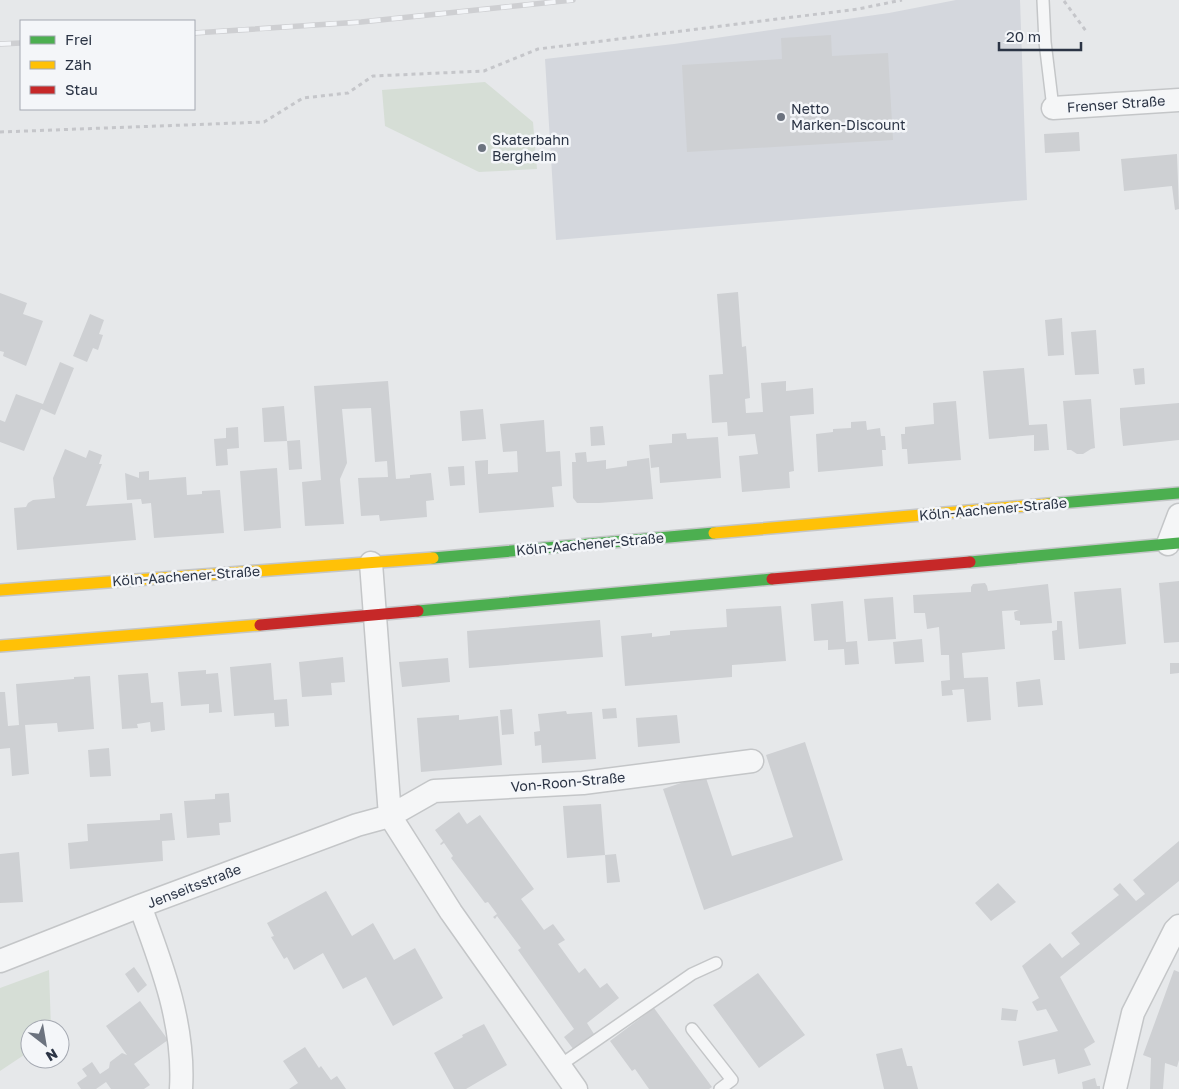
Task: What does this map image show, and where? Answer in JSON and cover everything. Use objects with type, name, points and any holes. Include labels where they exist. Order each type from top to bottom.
[{"type":"main road","name":"Köln-Aachener-Straße","points":[[0,590],[371,563],[1179,493]]},
{"type":"main road","points":[[0,646],[375,615],[1173,544]]},
{"type":"street","name":"Frenser Straße","points":[[1053,108],[1179,100]]},
{"type":"street","points":[[1173,544],[1179,515]]},
{"type":"street","points":[[371,563],[390,816],[452,912],[576,1089]]},
{"type":"street","name":"Von-Roon-Straße","points":[[390,816],[434,791],[583,783],[752,761]]},
{"type":"street","name":"Jenseitsstraße","points":[[0,961],[140,906],[357,825],[390,816]]},
{"type":"street","points":[[140,906],[165,974],[178,1028],[182,1064],[181,1089]]},
{"type":"street","points":[[1115,1089],[1133,1013],[1179,926]]},
{"type":"lane","points":[[1043,0],[1045,42],[1053,108]]},
{"type":"lane","points":[[559,1066],[692,974],[716,963]]},
{"type":"lane","points":[[692,1029],[732,1080],[720,1089]]},
{"type":"path","points":[[0,132],[264,122],[303,98],[348,93],[373,76],[484,71],[538,48],[858,9],[902,0]]},
{"type":"path","points":[[1064,0],[1086,31]]},
{"type":"shaded area","points":[[956,0],[1020,0],[1027,200],[556,240],[545,59],[674,44],[889,13]]},
{"type":"shaded area","name":"Skaterbahn Bergheim","points":[[485,82],[533,122],[537,169],[479,172],[385,126],[382,90]]},
{"type":"shaded area","points":[[49,970],[51,1019],[20,1019],[20,1058],[0,1071],[0,988]]},
{"type":"building","name":"Netto Marken-Discount","points":[[831,35],[832,56],[888,53],[893,140],[687,152],[682,65],[782,59],[781,38]]},
{"type":"building","points":[[1079,132],[1080,151],[1045,153],[1044,134]]},
{"type":"building","points":[[1177,154],[1179,209],[1175,210],[1172,186],[1124,191],[1121,159]]},
{"type":"building","points":[[738,292],[742,347],[746,346],[750,398],[745,399],[746,413],[763,412],[761,383],[786,381],[786,391],[813,388],[814,414],[790,416],[794,471],[789,472],[790,488],[742,492],[739,456],[758,454],[755,434],[728,436],[727,422],[712,423],[709,375],[723,374],[717,294]]},
{"type":"building","points":[[0,293],[27,303],[23,314],[43,321],[26,366],[3,356],[4,352],[0,351]]},
{"type":"building","points":[[90,314],[104,320],[99,334],[103,335],[98,350],[93,348],[87,362],[73,356]]},
{"type":"building","points":[[1062,318],[1064,355],[1048,356],[1045,320]]},
{"type":"building","points":[[1096,330],[1099,374],[1075,375],[1071,332]]},
{"type":"building","points":[[60,362],[74,368],[55,415],[41,409],[24,451],[0,442],[0,420],[5,422],[16,394],[43,404]]},
{"type":"building","points":[[1024,368],[1029,425],[1047,424],[1049,450],[1034,451],[1034,435],[989,439],[983,371]]},
{"type":"building","points":[[1144,368],[1145,384],[1135,385],[1133,369]]},
{"type":"building","points":[[388,381],[396,479],[410,478],[410,475],[431,473],[434,500],[426,501],[427,517],[380,521],[379,515],[361,516],[358,478],[388,477],[387,461],[375,462],[371,408],[342,409],[347,463],[340,479],[344,524],[305,526],[302,482],[321,480],[314,386]]},
{"type":"building","points":[[1091,399],[1095,448],[1083,454],[1077,454],[1067,450],[1063,401]]},
{"type":"building","points":[[956,401],[961,460],[908,464],[907,449],[902,449],[901,434],[905,434],[905,427],[934,424],[933,403]]},
{"type":"building","points":[[1179,403],[1179,440],[1123,446],[1120,408]]},
{"type":"building","points":[[284,406],[287,441],[264,442],[262,408]]},
{"type":"building","points":[[483,409],[486,439],[462,441],[460,411]]},
{"type":"building","points":[[544,420],[546,452],[560,451],[562,486],[552,487],[554,507],[479,513],[475,461],[488,460],[488,474],[518,472],[517,451],[503,452],[500,424]]},
{"type":"building","points":[[866,421],[867,430],[880,428],[881,436],[885,436],[886,450],[882,450],[883,466],[818,472],[816,434],[833,432],[833,429],[851,428],[851,422]]},
{"type":"building","points":[[603,426],[605,445],[591,446],[590,427]]},
{"type":"building","points":[[238,427],[239,448],[227,449],[228,465],[216,466],[214,439],[226,438],[226,428]]},
{"type":"building","points":[[686,433],[687,439],[718,437],[721,478],[660,483],[659,467],[651,468],[649,445],[672,443],[672,434]]},
{"type":"building","points":[[300,440],[302,469],[289,470],[287,441]]},
{"type":"building","points":[[65,449],[86,458],[89,450],[102,455],[99,464],[102,464],[86,506],[132,503],[136,540],[17,550],[14,508],[26,507],[33,500],[55,498],[53,478]]},
{"type":"building","points":[[586,452],[587,462],[606,460],[606,469],[627,466],[627,461],[649,458],[653,499],[577,503],[573,498],[572,462],[576,462],[575,453]]},
{"type":"building","points":[[464,466],[465,485],[450,486],[448,467]]},
{"type":"building","points":[[277,468],[281,528],[244,531],[240,471]]},
{"type":"building","points":[[149,471],[149,480],[186,477],[187,495],[202,494],[202,491],[220,490],[224,533],[154,538],[151,503],[142,504],[141,499],[127,500],[125,473],[139,478],[139,472]]},
{"type":"building","points":[[1179,581],[1179,642],[1164,643],[1159,583]]},
{"type":"building","points":[[985,583],[988,591],[1048,584],[1052,623],[1020,625],[1020,621],[1015,620],[1014,612],[1019,610],[1002,611],[1005,649],[962,653],[964,678],[988,677],[991,720],[967,722],[964,689],[952,690],[953,695],[942,696],[941,681],[950,680],[949,655],[941,655],[939,627],[927,629],[925,613],[914,613],[913,595],[971,592],[973,584]]},
{"type":"building","points":[[1121,588],[1126,644],[1079,649],[1074,592]]},
{"type":"building","points":[[893,597],[896,639],[868,641],[864,599]]},
{"type":"building","points":[[843,601],[846,642],[857,641],[859,664],[845,665],[844,649],[828,650],[828,640],[814,641],[811,604]]},
{"type":"building","points":[[781,606],[786,661],[732,665],[732,677],[625,686],[621,636],[652,633],[652,637],[670,635],[670,631],[727,627],[726,609]]},
{"type":"building","points":[[600,620],[603,657],[469,668],[467,631]]},
{"type":"building","points":[[1057,621],[1062,621],[1065,660],[1054,660],[1052,631],[1057,630]]},
{"type":"building","points":[[922,639],[924,662],[895,664],[893,642]]},
{"type":"building","points":[[343,657],[345,682],[331,683],[332,695],[302,697],[299,662]]},
{"type":"building","points":[[448,658],[450,682],[402,687],[399,662]]},
{"type":"building","points":[[271,663],[274,700],[287,699],[289,726],[275,727],[274,713],[234,716],[230,667]]},
{"type":"building","points":[[1170,663],[1179,663],[1179,673],[1170,674]]},
{"type":"building","points":[[206,670],[206,674],[218,673],[222,712],[209,713],[209,704],[181,706],[178,672]]},
{"type":"building","points":[[148,673],[151,703],[163,702],[165,730],[151,732],[150,722],[137,724],[138,728],[122,729],[118,675]]},
{"type":"building","points":[[90,676],[94,729],[58,732],[57,723],[25,725],[29,774],[12,776],[10,748],[0,749],[0,692],[5,692],[8,726],[19,725],[16,684]]},
{"type":"building","points":[[1040,679],[1043,705],[1018,707],[1016,682]]},
{"type":"building","points":[[616,708],[617,718],[603,719],[602,709]]},
{"type":"building","points":[[512,709],[514,734],[502,735],[500,710]]},
{"type":"building","points":[[566,711],[567,714],[592,712],[596,759],[542,763],[541,745],[535,746],[534,732],[540,731],[538,714]]},
{"type":"building","points":[[459,715],[459,720],[498,716],[502,765],[421,772],[417,718]]},
{"type":"building","points":[[677,715],[680,743],[638,747],[636,718]]},
{"type":"building","points":[[805,742],[843,860],[704,910],[663,789],[705,775],[732,856],[793,837],[766,755]]},
{"type":"building","points":[[109,748],[111,776],[90,777],[88,750]]},
{"type":"building","points":[[229,793],[231,822],[219,823],[220,835],[187,838],[184,801],[215,799],[215,794]]},
{"type":"building","points":[[601,804],[605,855],[567,858],[563,806]]},
{"type":"building","points":[[459,812],[467,824],[480,815],[534,889],[521,899],[544,930],[553,924],[565,940],[558,944],[579,973],[585,968],[600,988],[607,983],[619,998],[587,1023],[594,1034],[574,1050],[564,1037],[574,1029],[518,950],[521,948],[497,916],[495,919],[493,917],[497,914],[488,902],[485,903],[451,858],[453,856],[444,843],[440,844],[443,841],[435,830]]},
{"type":"building","points":[[172,813],[175,840],[162,841],[163,861],[70,869],[68,843],[88,841],[87,824],[160,820],[160,814]]},
{"type":"building","points":[[1179,841],[1179,881],[1060,977],[1095,1042],[1084,1049],[1091,1065],[1058,1074],[1055,1059],[1023,1066],[1018,1041],[1058,1031],[1046,1009],[1037,1011],[1032,1002],[1039,998],[1022,966],[1050,943],[1062,958],[1080,944],[1071,933],[1119,895],[1113,889],[1120,883],[1136,901],[1145,894],[1133,880]]},
{"type":"building","points":[[19,852],[23,902],[0,903],[0,854]]},
{"type":"building","points":[[616,854],[620,882],[607,883],[605,855]]},
{"type":"building","points":[[998,883],[1016,902],[991,921],[975,903]]},
{"type":"building","points":[[326,891],[352,936],[373,923],[394,960],[415,948],[443,998],[393,1026],[366,977],[343,989],[323,953],[294,970],[287,957],[284,959],[271,937],[274,936],[267,923]]},
{"type":"building","points":[[134,967],[147,985],[138,993],[125,974]]},
{"type":"building","points":[[1174,970],[1179,972],[1179,1060],[1177,1067],[1165,1063],[1163,1089],[1150,1089],[1151,1058],[1143,1055]]},
{"type":"building","points":[[758,973],[805,1035],[759,1068],[713,1005]]},
{"type":"building","points":[[140,1001],[168,1040],[134,1064],[150,1085],[144,1089],[111,1089],[106,1082],[96,1089],[81,1089],[77,1083],[87,1076],[82,1069],[92,1062],[100,1074],[109,1068],[110,1062],[122,1053],[127,1055],[106,1026]]},
{"type":"building","points":[[654,1008],[712,1087],[709,1089],[649,1089],[635,1069],[632,1071],[610,1041]]},
{"type":"building","points":[[1002,1008],[1018,1010],[1016,1021],[1001,1020]]},
{"type":"building","points":[[484,1024],[507,1065],[466,1089],[454,1089],[434,1053],[463,1037],[462,1035]]},
{"type":"building","points":[[305,1047],[319,1068],[321,1066],[331,1080],[337,1076],[346,1089],[289,1089],[298,1083],[283,1061]]},
{"type":"building","points":[[902,1048],[907,1066],[912,1066],[918,1089],[884,1089],[876,1054]]},
{"type":"building","points":[[1095,1078],[1100,1089],[1083,1089],[1082,1082]]},
{"type":"railway","points":[[195,33],[361,22],[573,0]]},
{"type":"railway","points":[[0,44],[20,43]]},
{"type":"traffic: fast","points":[[1048,504],[1179,493]]},
{"type":"traffic: fast","points":[[433,558],[714,533]]},
{"type":"traffic: fast","points":[[970,562],[1179,543]]},
{"type":"traffic: fast","points":[[418,611],[772,579]]},
{"type":"traffic: slow","points":[[714,533],[1048,504]]},
{"type":"traffic: slow","points":[[0,590],[433,558]]},
{"type":"traffic: slow","points":[[0,646],[260,625]]},
{"type":"traffic: jam","points":[[772,579],[970,562]]},
{"type":"traffic: jam","points":[[260,625],[418,611]]},
{"type":"place","name":"Netto Marken-Discount","points":[[781,117]]},
{"type":"place","name":"Skaterbahn Bergheim","points":[[482,148]]}]
